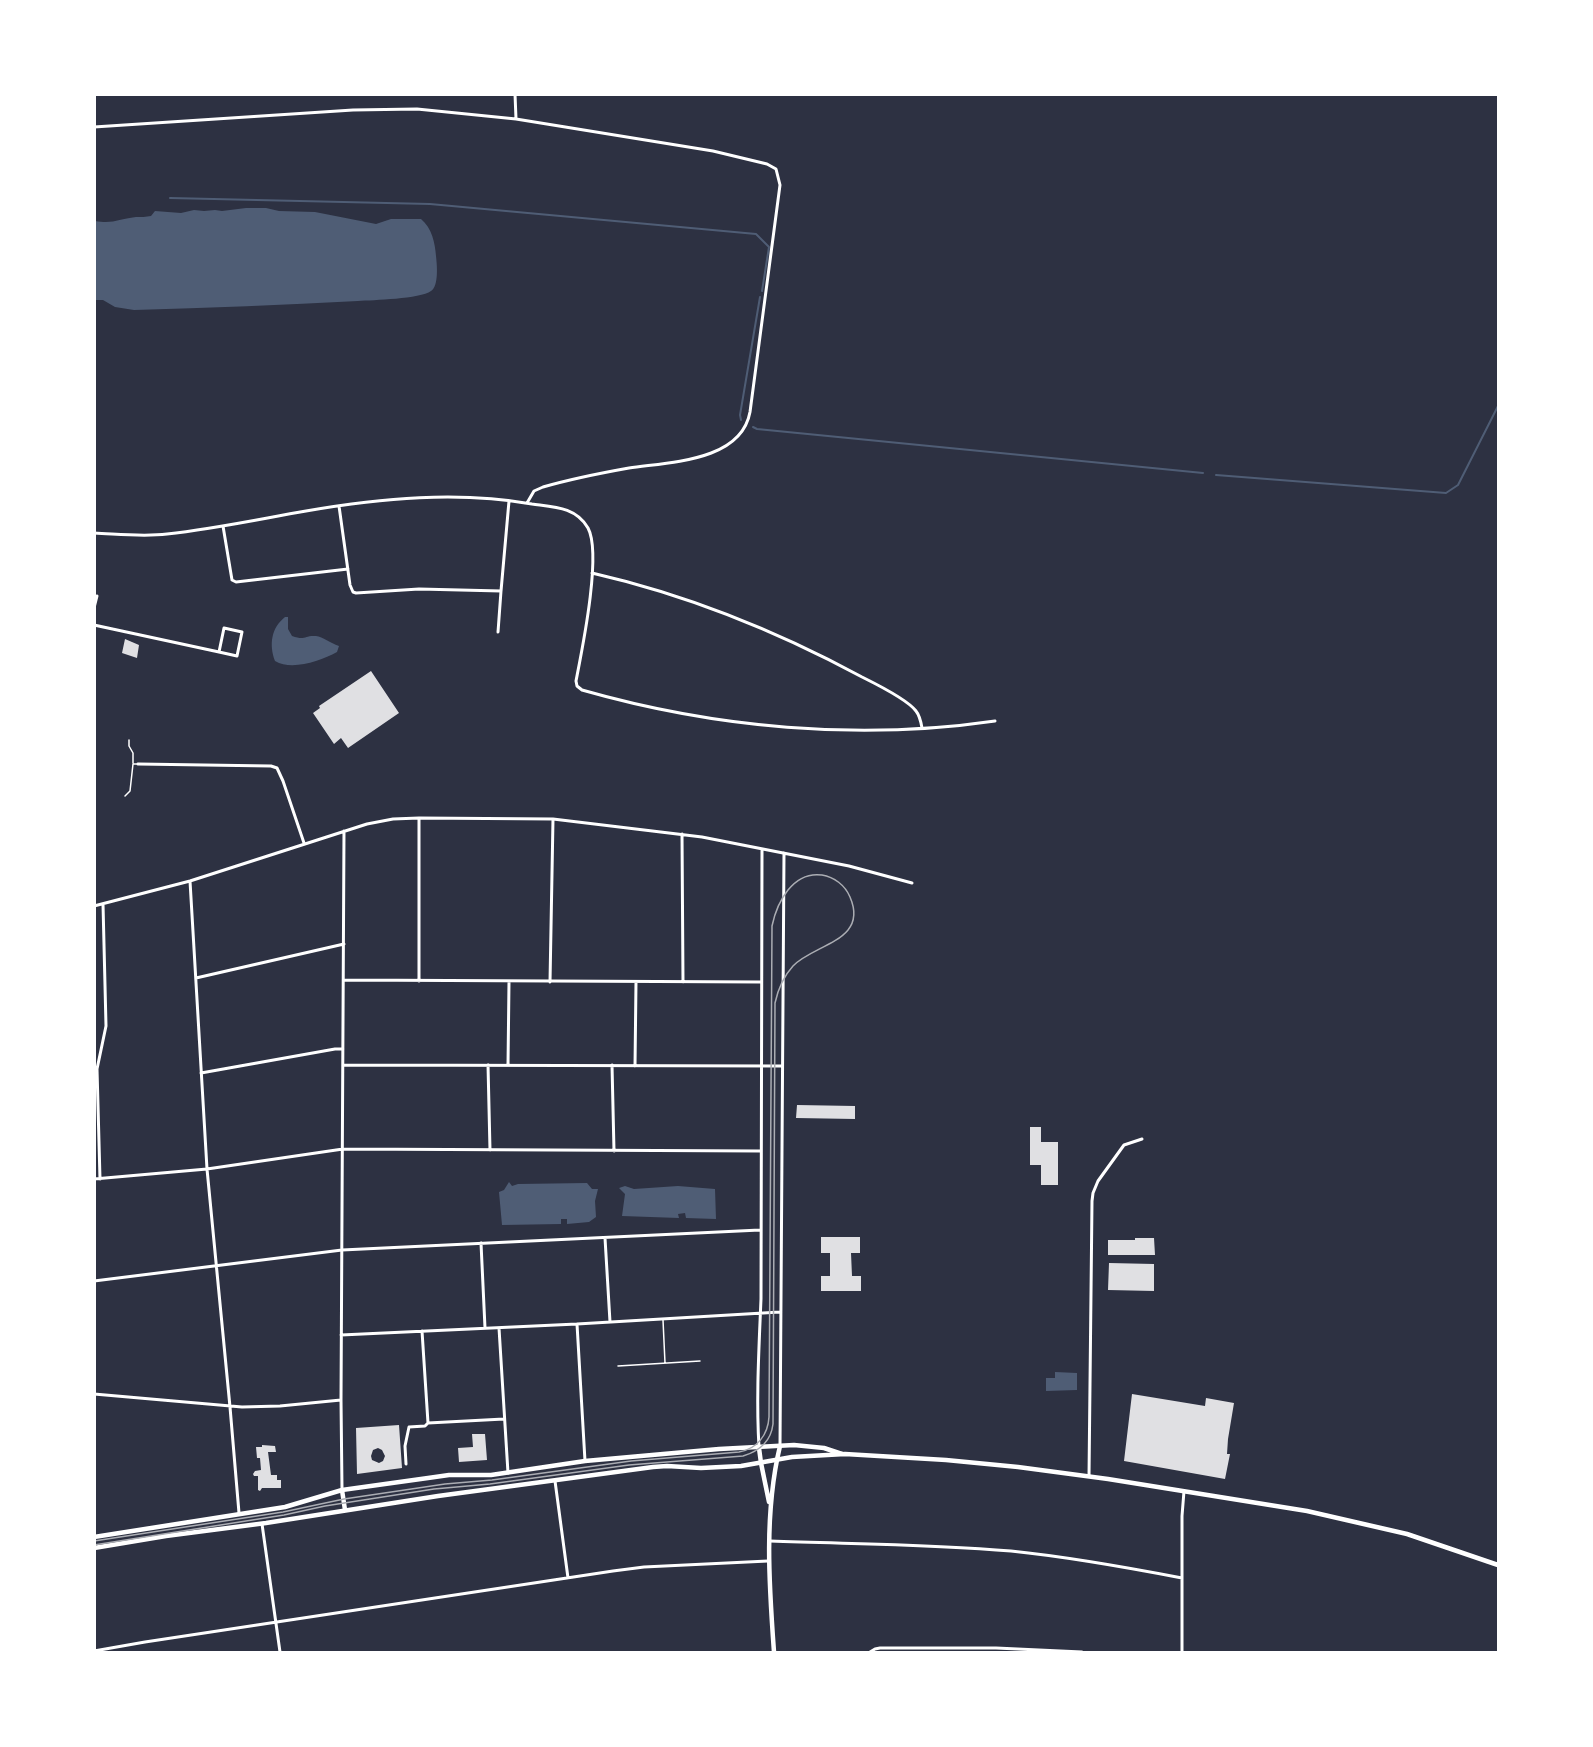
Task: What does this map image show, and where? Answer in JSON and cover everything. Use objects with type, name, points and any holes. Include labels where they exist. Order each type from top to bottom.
[{"type":"main road","points":[[94,1537],[297,1505],[342,1490],[449,1475],[476,1477],[585,1461],[674,1452],[780,1446],[810,1446],[845,1455]]},
{"type":"main road","points":[[774,1653],[770,1505],[780,1446]]},
{"type":"main road","points":[[759,1448],[770,1505]]},
{"type":"main road","points":[[94,1548],[555,1479],[660,1466],[701,1468],[741,1466],[792,1457],[845,1455],[970,1462],[1089,1476],[1307,1511],[1407,1534],[1498,1565]]},
{"type":"main road","points":[[342,1490],[345,1510]]},
{"type":"street","points":[[515,94],[516,119]]},
{"type":"street","points":[[94,127],[394,108],[417,109],[516,119],[713,151],[767,164],[776,169],[780,184],[750,412],[743,432],[734,441],[698,457],[655,466],[630,468],[543,487],[534,491],[527,503]]},
{"type":"street","points":[[94,533],[165,535],[339,506],[429,497],[509,501],[569,511],[581,519],[589,531],[593,550],[592,573],[576,681],[577,686],[582,690],[624,702],[726,722],[826,730],[922,729],[995,722]]},
{"type":"street","points":[[498,632],[509,501]]},
{"type":"street","points":[[339,506],[353,591],[360,594],[419,590],[501,591]]},
{"type":"street","points":[[223,526],[232,580],[236,582],[348,569]]},
{"type":"street","points":[[592,573],[682,597],[782,636],[849,669],[908,703],[920,716],[922,729]]},
{"type":"street","points":[[94,608],[97,596]]},
{"type":"street","points":[[94,625],[237,656],[242,632],[224,628],[219,652]]},
{"type":"street","points":[[135,764],[271,766],[277,768],[304,844]]},
{"type":"street","points":[[419,818],[419,981]]},
{"type":"street","points":[[94,906],[190,881],[344,831],[388,820],[419,818],[553,819],[682,834],[849,866],[912,883]]},
{"type":"street","points":[[550,982],[553,819]]},
{"type":"street","points":[[342,1490],[344,831]]},
{"type":"street","points":[[682,834],[683,982]]},
{"type":"street","points":[[759,1448],[758,1355],[763,1066],[762,849]]},
{"type":"street","points":[[780,1446],[784,853]]},
{"type":"street","points":[[190,881],[207,1169],[239,1514]]},
{"type":"street","points":[[100,1179],[97,1069],[106,1026],[103,904]]},
{"type":"street","points":[[196,978],[344,945]]},
{"type":"street","points":[[344,980],[761,982]]},
{"type":"street","points":[[508,1065],[509,981]]},
{"type":"street","points":[[635,1066],[636,982]]},
{"type":"street","points":[[201,1073],[344,1049]]},
{"type":"street","points":[[344,1065],[782,1066]]},
{"type":"street","points":[[488,1065],[490,1150]]},
{"type":"street","points":[[612,1065],[614,1150]]},
{"type":"street","points":[[1089,1476],[1093,1193],[1098,1181],[1124,1145],[1142,1138]]},
{"type":"street","points":[[94,1179],[207,1169],[343,1149],[761,1151]]},
{"type":"street","points":[[94,1281],[342,1250],[760,1230]]},
{"type":"street","points":[[605,1238],[610,1322]]},
{"type":"street","points":[[482,1244],[485,1329]]},
{"type":"street","points":[[341,1335],[780,1312]]},
{"type":"street","points":[[577,1324],[585,1461]]},
{"type":"street","points":[[499,1328],[508,1473]]},
{"type":"street","points":[[422,1331],[428,1423]]},
{"type":"street","points":[[94,1394],[230,1407],[280,1406],[341,1400]]},
{"type":"street","points":[[406,1464],[405,1446],[409,1427],[425,1426],[428,1423],[504,1419]]},
{"type":"street","points":[[555,1479],[568,1578]]},
{"type":"street","points":[[1182,1653],[1184,1491]]},
{"type":"street","points":[[262,1524],[280,1653]]},
{"type":"street","points":[[770,1541],[1001,1550],[1073,1558],[1182,1578]]},
{"type":"street","points":[[94,1651],[568,1578],[644,1568],[770,1561]]},
{"type":"street","points":[[870,1653],[880,1648],[996,1648],[1082,1653]]},
{"type":"lane","points":[[125,796],[130,791],[135,764],[129,740]]},
{"type":"lane","points":[[663,1319],[665,1363]]},
{"type":"lane","points":[[618,1366],[700,1361]]},
{"type":"water","points":[[246,208],[315,212],[376,224],[391,219],[421,219],[430,231],[436,251],[437,270],[434,288],[425,294],[374,300],[134,310],[115,307],[103,300],[95,300],[95,221],[112,222],[151,216],[155,211],[181,213],[194,210],[222,211]]},
{"type":"water","points":[[288,617],[288,629],[292,636],[319,637],[339,646],[337,652],[323,659],[298,665],[275,661],[272,637],[280,621]]},
{"type":"water","points":[[509,1182],[512,1186],[587,1183],[592,1189],[598,1189],[595,1201],[596,1217],[589,1222],[567,1224],[567,1219],[561,1219],[561,1224],[502,1225],[499,1192],[504,1190]]},
{"type":"water","points":[[625,1186],[634,1189],[678,1186],[715,1189],[716,1219],[686,1218],[685,1213],[678,1214],[679,1218],[622,1216],[625,1194],[619,1188]]},
{"type":"water","points":[[1055,1372],[1077,1373],[1077,1390],[1046,1391],[1046,1378],[1055,1378]]},
{"type":"building","points":[[125,639],[139,645],[137,658],[122,653]]},
{"type":"building","points":[[371,671],[399,713],[348,748],[341,738],[334,744],[313,713],[320,708],[319,706]]},
{"type":"building","points":[[797,1105],[855,1106],[855,1119],[796,1118]]},
{"type":"building","points":[[1030,1127],[1041,1127],[1041,1142],[1058,1142],[1058,1185],[1041,1185],[1041,1165],[1030,1165]]},
{"type":"building","points":[[821,1237],[860,1237],[860,1253],[851,1253],[852,1276],[861,1276],[861,1291],[821,1291],[821,1276],[830,1276],[830,1253],[821,1253]]},
{"type":"building","points":[[1135,1238],[1154,1238],[1155,1255],[1108,1255],[1108,1240],[1135,1240]]},
{"type":"building","points":[[1109,1263],[1154,1264],[1154,1291],[1108,1290]]},
{"type":"building","points":[[1132,1394],[1205,1406],[1206,1398],[1234,1403],[1228,1439],[1227,1454],[1230,1454],[1225,1479],[1124,1461]]},
{"type":"building","points":[[399,1425],[402,1468],[357,1474],[356,1428]],"holes":[[[378,1448],[385,1456],[383,1461],[379,1463],[372,1460],[373,1450]]]},
{"type":"building","points":[[472,1434],[485,1434],[487,1460],[459,1462],[458,1448],[473,1447]]},
{"type":"building","points":[[262,1445],[275,1446],[276,1452],[268,1452],[271,1475],[277,1475],[277,1480],[281,1480],[281,1488],[258,1490],[258,1476],[253,1474],[261,1470],[256,1447],[262,1447]]},
{"type":"waterway","points":[[170,198],[430,204],[756,234],[769,247],[762,291]]},
{"type":"waterway","points":[[741,420],[760,297]]},
{"type":"waterway","points":[[1216,475],[1446,493],[1458,485],[1498,406]]},
{"type":"waterway","points":[[753,427],[1203,473]]},
{"type":"tram line","points":[[94,1541],[445,1484],[631,1461],[739,1452],[756,1444],[764,1435],[769,1417],[772,926],[782,898],[795,883],[812,875],[826,876],[839,882],[850,897],[854,912],[852,923],[836,940],[793,966],[781,983],[775,1003],[773,1424],[770,1435],[759,1448],[743,1456],[629,1465],[490,1484],[434,1489],[94,1545]]}]
